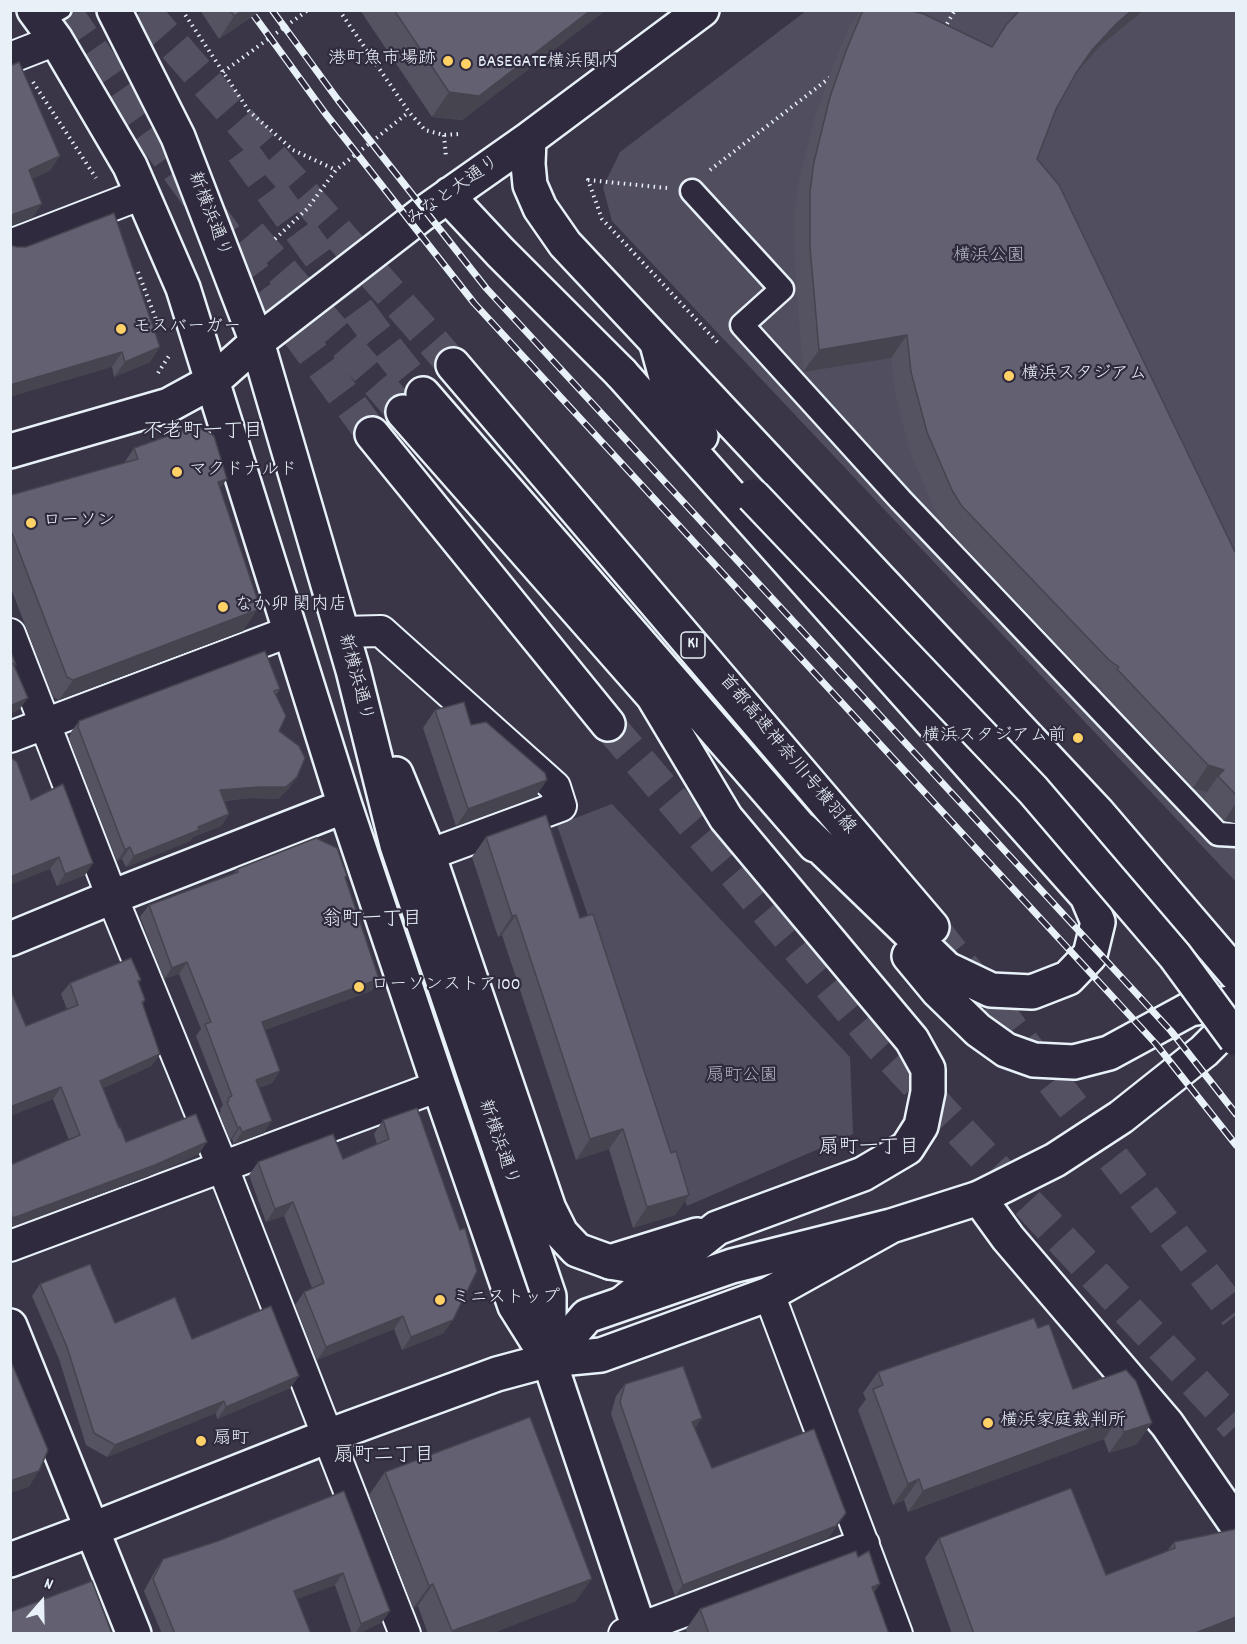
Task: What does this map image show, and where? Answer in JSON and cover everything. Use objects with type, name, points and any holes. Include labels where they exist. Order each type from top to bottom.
[{"type":"main road","name":"新横浜通り","points":[[114,10],[178,137],[258,342],[353,670],[397,845],[549,1296],[549,1360]]},
{"type":"main road","name":"みなと大通り","points":[[10,451],[169,405],[213,381],[258,342],[421,215],[529,139],[702,10]]},
{"type":"main road","points":[[49,21],[130,166],[128,200],[183,288],[345,806],[439,1086],[516,1306],[549,1360],[635,1632]]},
{"type":"main road","points":[[529,139],[530,185],[540,208],[565,244],[1098,813],[1236,974]]},
{"type":"main road","points":[[450,194],[458,207],[500,252],[621,373],[753,496]]},
{"type":"main road","points":[[657,344],[669,388],[684,415],[753,496],[1033,790],[1175,956],[1236,1038]]},
{"type":"main road","name":"首都高速神奈川1号横羽線","points":[[453,365],[932,927]]},
{"type":"main road","points":[[621,373],[1087,896],[1098,922],[1090,955],[1068,978],[1032,992],[991,990],[947,969],[802,830]]},
{"type":"main road","points":[[610,1262],[717,1228],[863,1174],[907,1148],[921,1126],[928,1092],[928,1069],[912,1040],[726,818],[653,696],[413,403],[802,830],[938,991],[978,1030],[1006,1050],[1034,1060],[1074,1062],[1109,1053],[1190,1009],[1236,1002]]},
{"type":"main road","points":[[372,434],[608,724]]},
{"type":"main road","points":[[353,670],[429,855],[549,1209],[561,1233],[577,1250],[610,1262],[664,1270],[732,1266]]},
{"type":"main road","points":[[10,939],[345,806]]},
{"type":"main road","points":[[549,1360],[588,1316],[732,1266],[891,1227],[979,1198],[1055,1161],[1121,1118],[1204,1051],[1236,1019]]},
{"type":"main road","points":[[979,1198],[1008,1238],[1167,1424],[1236,1524]]},
{"type":"main road","points":[[10,1560],[328,1436],[497,1374],[549,1360],[601,1355],[769,1294],[891,1227]]},
{"type":"main road","points":[[623,1303],[717,1228]]},
{"type":"main road","points":[[10,1326],[134,1634]]},
{"type":"street","points":[[13,57],[49,21]]},
{"type":"street","points":[[692,191],[782,289],[742,325],[900,499],[1218,834],[1236,835]]},
{"type":"street","points":[[10,245],[128,200]]},
{"type":"street","points":[[10,737],[291,631]]},
{"type":"street","points":[[342,632],[381,631],[555,787],[561,806],[429,855]]},
{"type":"street","points":[[10,634],[112,897],[223,1167],[405,1634]]},
{"type":"street","points":[[10,1246],[439,1086]]},
{"type":"street","points":[[769,1294],[897,1634]]},
{"type":"street","points":[[635,1632],[864,1544]]},
{"type":"path","points":[[182,10],[249,111],[293,150],[336,170]]},
{"type":"path","points":[[223,72],[308,10]]},
{"type":"path","points":[[339,10],[425,130],[444,135],[459,134]]},
{"type":"path","points":[[943,30],[955,10]]},
{"type":"path","points":[[13,57],[128,200]]},
{"type":"path","points":[[588,180],[692,191],[713,166],[832,74],[840,77]]},
{"type":"path","points":[[275,239],[307,209],[336,170],[410,112]]},
{"type":"path","points":[[444,135],[446,157]]},
{"type":"path","points":[[137,270],[161,334]]},
{"type":"path","points":[[158,373],[169,356],[167,350]]},
{"type":"green space","name":"横浜公園","points":[[806,11],[1236,11],[1236,882],[612,221],[603,187],[620,152]]},
{"type":"green space","name":"扇町公園","points":[[612,804],[850,1057],[853,1134],[687,1206],[557,825]]},
{"type":"building","points":[[230,10],[243,10],[234,16]]},
{"type":"building","name":"BASEGATE横浜関内","points":[[394,10],[591,10],[479,96],[449,92]]},
{"type":"building","name":"横浜スタジアム","points":[[863,10],[907,10],[924,14],[992,47],[1006,25],[1020,10],[1132,10],[1092,50],[1076,73],[1056,109],[1037,159],[1059,185],[1236,553],[1236,795],[1218,776],[1224,770],[1208,765],[1117,669],[1119,667],[1109,660],[961,505],[952,490],[927,432],[911,372],[907,335],[819,350],[810,247],[810,192],[814,162],[830,97]]},
{"type":"building","points":[[19,62],[60,156],[29,170],[42,204],[10,217],[10,66]]},
{"type":"building","points":[[114,213],[160,347],[125,362],[122,352],[10,385],[10,245],[26,247]]},
{"type":"building","points":[[196,426],[214,436],[227,479],[218,482],[259,604],[255,605],[257,610],[73,680],[67,677],[10,528],[11,495],[138,459],[134,448]]},
{"type":"building","points":[[265,651],[280,689],[274,691],[286,716],[279,731],[299,746],[305,758],[297,777],[286,787],[220,790],[229,814],[198,827],[199,830],[134,856],[130,847],[125,850],[78,727],[79,721]]},
{"type":"building","points":[[10,653],[16,665],[13,663],[28,698],[10,706]]},
{"type":"building","points":[[464,702],[471,725],[486,722],[545,773],[547,780],[468,809],[435,710]]},
{"type":"building","points":[[10,757],[17,762],[31,800],[63,784],[93,863],[65,874],[59,857],[10,877]]},
{"type":"building","points":[[546,815],[580,918],[593,914],[671,1153],[676,1151],[689,1195],[647,1207],[623,1129],[590,1139],[516,915],[512,916],[486,837]]},
{"type":"building","points":[[316,838],[337,848],[379,979],[262,1022],[280,1071],[256,1080],[272,1121],[242,1132],[227,1102],[232,1096],[205,1024],[211,1022],[187,962],[172,968],[149,905],[238,872],[237,869]]},
{"type":"building","points":[[131,958],[141,980],[138,981],[145,1000],[142,1002],[160,1054],[100,1081],[119,1128],[126,1142],[196,1114],[207,1142],[155,1165],[13,1218],[10,1212],[10,1165],[80,1135],[61,1087],[10,1107],[10,989],[26,1026],[78,1005],[70,983]]},
{"type":"building","points":[[417,1108],[460,1230],[465,1228],[477,1271],[453,1320],[411,1337],[403,1316],[326,1347],[304,1292],[324,1283],[293,1202],[275,1209],[258,1162],[333,1134],[343,1159],[389,1139],[383,1120]]},
{"type":"building","points":[[90,1264],[115,1323],[175,1297],[192,1339],[271,1306],[299,1376],[226,1407],[224,1401],[115,1445],[94,1433],[67,1347],[40,1284]]},
{"type":"building","name":"横浜家庭裁判所","points":[[1034,1318],[1038,1328],[1049,1324],[1073,1389],[1126,1370],[1136,1381],[1152,1423],[1124,1432],[1119,1418],[923,1491],[919,1479],[908,1484],[873,1389],[883,1385],[878,1372]]},
{"type":"building","points":[[10,1359],[48,1450],[39,1471],[10,1481]]},
{"type":"building","points":[[683,1366],[702,1418],[692,1422],[712,1468],[814,1429],[846,1513],[836,1526],[683,1585],[620,1402],[625,1384]]},
{"type":"building","points":[[530,1417],[592,1579],[452,1631],[433,1584],[429,1586],[385,1472]]},
{"type":"building","points":[[1071,1488],[1106,1575],[1175,1548],[1174,1542],[1236,1529],[1236,1617],[1193,1634],[974,1634],[939,1538]]},
{"type":"building","points":[[344,1491],[390,1611],[361,1624],[343,1573],[294,1591],[311,1634],[175,1634],[153,1579],[163,1559],[218,1541]]},
{"type":"building","points":[[856,1551],[858,1557],[869,1551],[880,1584],[872,1587],[889,1634],[709,1634],[700,1609]]},
{"type":"building","points":[[92,1581],[112,1634],[10,1634],[10,1612]]},
{"type":"tunnel","points":[[64,10],[132,108],[372,434]]},
{"type":"tunnel","points":[[143,10],[453,365]]},
{"type":"tunnel","points":[[242,151],[376,334],[423,394]]},
{"type":"tunnel","points":[[250,234],[403,412]]},
{"type":"tunnel","points":[[608,724],[880,1045],[1236,1426]]},
{"type":"tunnel","points":[[932,927],[1236,1315]]},
{"type":"railway","points":[[250,10],[325,113],[474,303],[1156,1044],[1236,1145]]},
{"type":"railway","points":[[272,10],[338,100],[486,288],[1171,1031],[1236,1114]]},
{"type":"place","name":"港町魚市場跡","points":[[448,61]]},
{"type":"place","name":"BASEGATE横浜関内","points":[[466,64]]},
{"type":"place","name":"モスバーガー","points":[[121,329]]},
{"type":"place","name":"横浜スタジアム","points":[[1009,376]]},
{"type":"place","name":"マクドナルド","points":[[177,472]]},
{"type":"place","name":"ローソン","points":[[31,523]]},
{"type":"place","name":"なか卯 関内店","points":[[223,607]]},
{"type":"place","name":"横浜スタジアム前","points":[[1078,738]]},
{"type":"place","name":"ローソンストア100","points":[[359,987]]},
{"type":"place","name":"ミニストップ","points":[[440,1300]]},
{"type":"place","name":"横浜家庭裁判所","points":[[988,1423]]},
{"type":"place","name":"扇町","points":[[201,1441]]},
{"type":"district","name":"不老町一丁目","points":[[203,433]]},
{"type":"district","name":"翁町一丁目","points":[[372,921]]},
{"type":"district","name":"扇町一丁目","points":[[869,1149]]},
{"type":"district","name":"扇町二丁目","points":[[384,1457]]}]
